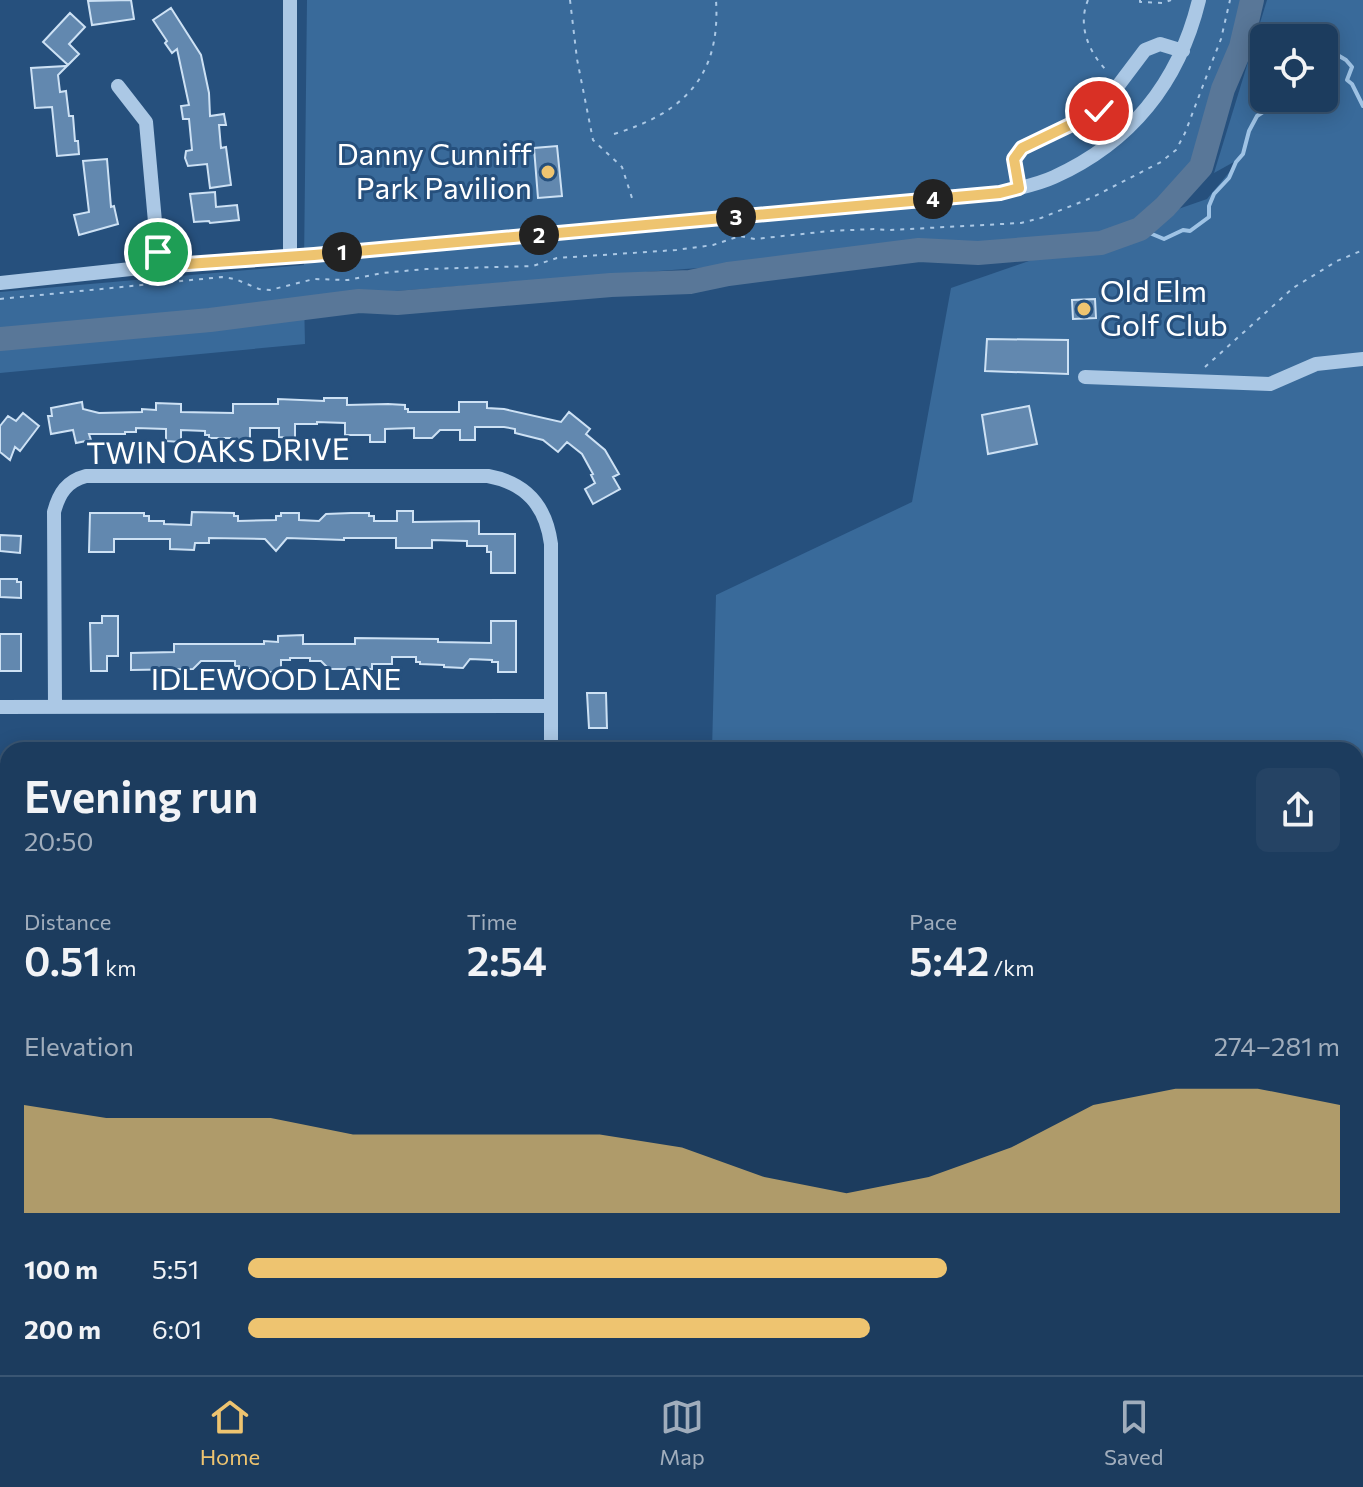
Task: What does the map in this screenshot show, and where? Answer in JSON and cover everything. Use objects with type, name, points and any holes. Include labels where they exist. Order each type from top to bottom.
[{"type":"street","points":[[290,0],[290,257]]},
{"type":"street","points":[[0,283],[159,266],[991,194],[1019,188],[1053,178],[1093,156],[1118,138],[1147,109],[1183,51],[1199,0]]},
{"type":"street","points":[[1019,188],[1014,159],[1022,148],[1099,111],[1145,50],[1160,44],[1183,51]]},
{"type":"street","points":[[118,86],[146,122],[159,266]]},
{"type":"street","points":[[1085,377],[1270,384],[1316,364],[1363,359]]},
{"type":"street","name":"TWIN OAKS DRIVE","points":[[55,706],[54,512],[57,498],[68,483],[86,476],[500,478],[523,490],[546,518],[551,544],[551,706]]},
{"type":"street","points":[[551,706],[551,742]]},
{"type":"street","name":"IDLEWOOD LANE","points":[[0,707],[551,706]]},
{"type":"path","points":[[570,0],[577,59],[593,140],[622,167],[632,198]]},
{"type":"path","points":[[614,134],[655,119],[683,100],[708,62],[715,39],[716,0]]},
{"type":"path","points":[[1088,0],[1085,9],[1086,38],[1092,54],[1108,72]]},
{"type":"path","points":[[1140,0],[1163,3],[1171,0]]},
{"type":"path","points":[[1189,381],[1293,288],[1337,261],[1363,250]]},
{"type":"shaded area","points":[[307,0],[1248,0],[1200,152],[1145,217],[1081,239],[304,298],[305,344],[0,373],[0,292],[304,265]]},
{"type":"shaded area","points":[[1267,0],[1363,0],[1363,742],[712,742],[716,595],[912,502],[951,288],[1207,199],[1241,158],[1214,173],[1250,55],[1250,112],[1338,112],[1338,24],[1260,24]]},
{"type":"building","points":[[131,0],[134,19],[92,25],[88,1]]},
{"type":"building","points":[[171,8],[201,55],[210,116],[224,114],[226,125],[219,125],[221,148],[226,147],[231,185],[210,188],[207,164],[188,166],[185,158],[186,151],[192,150],[189,119],[183,119],[181,106],[189,105],[177,49],[172,53],[153,20]]},
{"type":"building","points":[[70,13],[85,27],[69,44],[79,54],[68,65],[43,42]]},
{"type":"building","points":[[67,66],[58,75],[60,92],[66,91],[79,154],[57,156],[52,107],[35,108],[31,68]]},
{"type":"building","name":"Danny Cunniff Park Pavilion","points":[[557,146],[562,196],[538,198],[534,148]]},
{"type":"building","points":[[107,159],[111,207],[114,206],[118,224],[79,235],[74,215],[89,212],[83,161]]},
{"type":"building","points":[[215,192],[216,207],[237,205],[239,220],[194,222],[190,194]]},
{"type":"building","name":"Old Elm Golf Club","points":[[1095,299],[1096,318],[1073,319],[1072,300]]},
{"type":"building","points":[[987,339],[1068,340],[1068,374],[985,371]]},
{"type":"building","points":[[324,398],[347,398],[347,405],[405,405],[408,412],[459,412],[459,402],[487,402],[487,408],[561,422],[569,412],[590,429],[586,434],[605,450],[619,474],[613,477],[620,489],[593,504],[585,489],[595,483],[582,454],[567,442],[558,452],[543,440],[504,427],[475,427],[475,440],[460,440],[460,430],[440,430],[432,438],[414,438],[414,428],[385,429],[385,442],[370,442],[370,435],[345,435],[345,423],[295,424],[295,438],[279,437],[279,428],[250,428],[250,441],[209,438],[205,431],[181,430],[181,442],[166,441],[166,429],[136,428],[136,432],[125,434],[89,434],[91,440],[76,443],[73,430],[51,434],[48,416],[52,416],[51,408],[82,402],[83,409],[99,413],[156,410],[156,403],[181,404],[181,412],[233,413],[233,404],[278,404],[278,399],[324,401]]},
{"type":"building","points":[[1029,406],[1037,444],[988,454],[982,415]]},
{"type":"building","points":[[23,413],[39,426],[20,451],[15,447],[10,460],[0,452],[0,426],[8,416],[16,421]]},
{"type":"building","points":[[397,511],[413,511],[413,522],[479,521],[479,534],[515,534],[515,573],[491,573],[491,552],[487,552],[487,546],[467,546],[467,541],[432,540],[432,548],[396,548],[396,538],[287,538],[276,551],[265,539],[209,538],[209,543],[195,543],[194,550],[170,549],[170,539],[114,539],[114,552],[89,552],[90,513],[144,513],[144,516],[149,516],[149,521],[191,525],[192,512],[234,513],[238,521],[276,520],[281,513],[299,513],[299,520],[319,521],[326,514],[369,513],[369,516],[374,516],[374,521],[397,521]]},
{"type":"building","points":[[0,535],[21,536],[20,553],[0,551]]},
{"type":"building","points":[[0,579],[17,579],[21,582],[21,598],[0,597]]},
{"type":"building","points":[[102,616],[118,616],[118,656],[107,656],[107,671],[91,671],[90,623],[102,623]]},
{"type":"building","points":[[491,621],[516,621],[516,672],[498,672],[498,662],[492,660],[470,659],[463,668],[420,664],[416,662],[416,657],[392,657],[392,664],[372,664],[372,669],[329,669],[321,661],[290,658],[281,660],[281,672],[239,669],[235,661],[201,661],[193,669],[131,670],[131,653],[174,652],[174,644],[264,644],[264,641],[278,642],[278,636],[303,635],[303,644],[355,644],[355,638],[491,643]]},
{"type":"building","points":[[0,634],[21,634],[21,671],[0,671]]},
{"type":"building","points":[[587,693],[606,693],[607,728],[589,728]]},
{"type":"waterway","points":[[0,339],[210,320],[359,301],[397,303],[611,285],[690,282],[728,274],[919,250],[978,253],[1101,243],[1140,229],[1201,167],[1223,89],[1241,47],[1252,0]]},
{"type":"waterway","points":[[1338,55],[1352,67],[1347,80],[1363,106]]},
{"type":"waterway","points":[[1140,229],[1164,239],[1183,230],[1190,231],[1209,217],[1214,194],[1229,178],[1243,154],[1249,131],[1257,116],[1263,112]]},
{"type":"place","name":"Danny Cunniff Park Pavilion","points":[[548,172]]},
{"type":"place","name":"Old Elm Golf Club","points":[[1084,309]]},
{"type":"route","points":[[158,252],[159,266],[206,263],[1000,193],[1019,188],[1014,159],[1022,148],[1099,111]]}]
